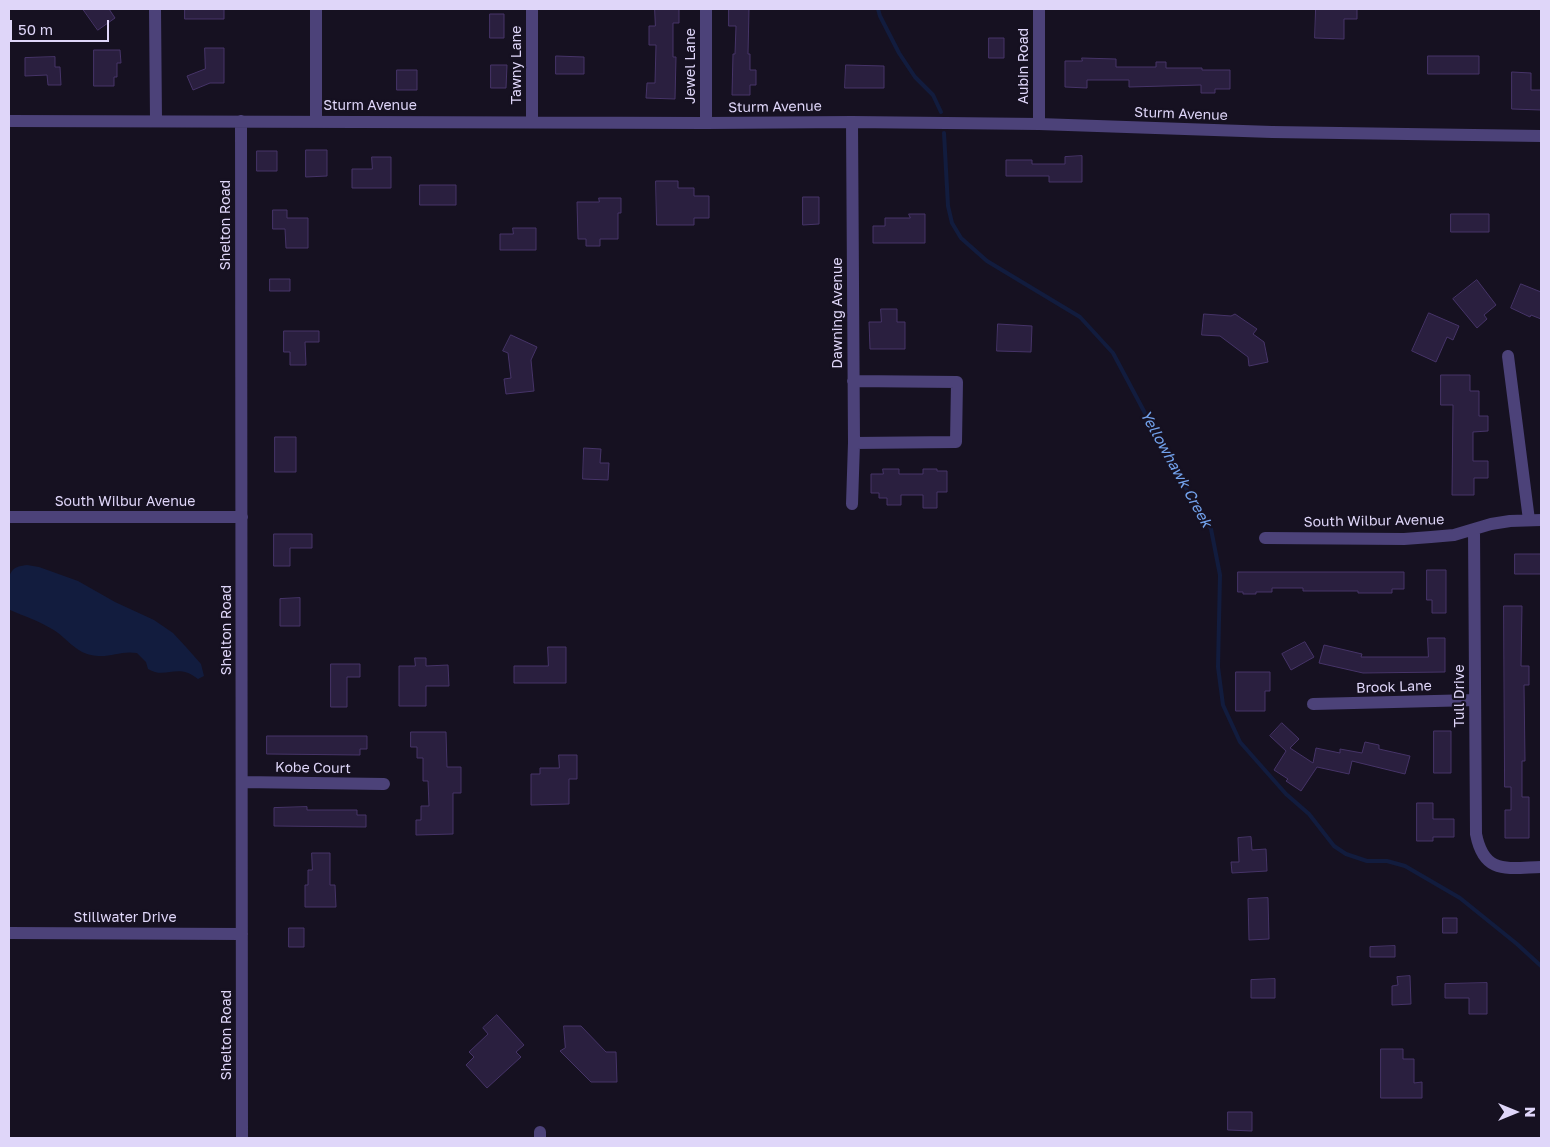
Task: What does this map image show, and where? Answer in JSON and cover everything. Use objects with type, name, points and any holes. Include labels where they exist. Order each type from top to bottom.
[{"type":"street","points":[[155,9],[156,120]]},
{"type":"street","points":[[316,9],[316,121]]},
{"type":"street","name":"Tawny Lane","points":[[532,9],[532,121]]},
{"type":"street","name":"Jewel Lane","points":[[706,9],[706,123]]},
{"type":"street","name":"Aubin Road","points":[[1039,9],[1039,124]]},
{"type":"street","name":"Sturm Avenue","points":[[9,120],[852,122],[1039,124],[1272,132],[1541,136]]},
{"type":"street","name":"Shelton Road","points":[[241,121],[242,1138]]},
{"type":"street","name":"Dawning Avenue","points":[[852,122],[854,443],[852,504]]},
{"type":"street","points":[[1508,356],[1535,520]]},
{"type":"street","points":[[853,381],[957,382],[956,442],[854,443]]},
{"type":"street","name":"South Wilbur Avenue","points":[[9,517],[242,517]]},
{"type":"street","name":"South Wilbur Avenue","points":[[1265,538],[1404,539],[1446,536],[1491,524],[1535,520]]},
{"type":"street","name":"Tull Drive","points":[[1474,530],[1476,834],[1479,849],[1486,860],[1494,865],[1508,868],[1541,867]]},
{"type":"street","name":"Brook Lane","points":[[1313,704],[1475,700]]},
{"type":"street","name":"Kobe Court","points":[[242,782],[384,784]]},
{"type":"street","name":"Stillwater Drive","points":[[9,933],[242,934]]},
{"type":"water","points":[[27,565],[39,567],[78,581],[115,602],[154,620],[173,633],[186,647],[201,664],[204,676],[198,679],[191,674],[178,671],[154,672],[148,669],[146,662],[137,653],[97,656],[85,653],[75,648],[47,626],[10,610],[8,590],[10,574],[15,568]]},
{"type":"building","points":[[83,9],[109,9],[115,18],[98,30]]},
{"type":"building","points":[[185,9],[224,9],[224,19],[185,19]]},
{"type":"building","points":[[655,9],[679,9],[679,23],[673,23],[673,57],[676,57],[675,99],[646,98],[647,83],[655,83],[656,45],[649,45],[649,26],[655,26]]},
{"type":"building","points":[[729,9],[749,9],[748,54],[750,54],[750,70],[756,70],[756,85],[750,85],[750,95],[732,95],[736,26],[729,26]]},
{"type":"building","points":[[1316,9],[1357,9],[1357,19],[1344,19],[1344,39],[1315,38]]},
{"type":"building","points":[[490,14],[504,14],[504,38],[490,38]]},
{"type":"building","points":[[989,38],[1004,38],[1004,58],[989,58]]},
{"type":"building","points":[[205,48],[224,48],[224,83],[210,83],[193,90],[187,76],[205,69]]},
{"type":"building","points":[[94,50],[120,50],[121,63],[117,63],[117,77],[114,77],[114,86],[94,86]]},
{"type":"building","points":[[556,56],[584,57],[584,74],[556,74]]},
{"type":"building","points":[[1428,56],[1479,56],[1479,74],[1428,74]]},
{"type":"building","points":[[55,57],[55,67],[60,67],[61,85],[48,85],[47,75],[25,76],[25,58]]},
{"type":"building","points":[[1082,58],[1116,59],[1116,67],[1156,67],[1156,62],[1166,62],[1166,68],[1230,70],[1230,89],[1215,89],[1215,93],[1201,93],[1201,85],[1129,87],[1129,80],[1087,80],[1087,88],[1065,87],[1065,61],[1082,61]]},
{"type":"building","points":[[491,65],[507,65],[506,88],[491,88]]},
{"type":"building","points":[[846,65],[884,66],[884,88],[845,88]]},
{"type":"building","points":[[397,70],[417,70],[417,90],[397,90]]},
{"type":"building","points":[[1512,72],[1531,73],[1531,90],[1541,90],[1541,110],[1512,109]]},
{"type":"building","points":[[306,150],[327,150],[327,176],[306,177]]},
{"type":"building","points":[[257,151],[277,151],[277,171],[257,171]]},
{"type":"building","points":[[1082,156],[1082,182],[1049,182],[1049,176],[1006,176],[1006,160],[1032,160],[1032,164],[1065,164],[1065,157]]},
{"type":"building","points":[[372,157],[391,157],[391,188],[352,188],[352,169],[372,169]]},
{"type":"building","points":[[656,181],[678,181],[678,188],[694,188],[694,196],[709,196],[709,218],[694,218],[694,225],[657,225]]},
{"type":"building","points":[[420,185],[456,185],[456,205],[420,205]]},
{"type":"building","points":[[803,197],[819,197],[819,224],[803,225]]},
{"type":"building","points":[[599,198],[621,198],[621,213],[618,213],[618,239],[600,239],[600,246],[586,246],[586,239],[578,239],[577,202],[599,202]]},
{"type":"building","points":[[273,210],[287,210],[287,218],[308,218],[308,248],[286,248],[285,229],[273,229]]},
{"type":"building","points":[[909,214],[925,214],[925,243],[873,243],[873,226],[885,226],[885,218],[910,218]]},
{"type":"building","points":[[1451,214],[1489,214],[1489,232],[1451,232]]},
{"type":"building","points":[[513,228],[536,228],[536,250],[500,250],[500,234],[513,234]]},
{"type":"building","points":[[270,279],[290,279],[290,291],[270,291]]},
{"type":"building","points":[[1477,280],[1496,305],[1484,315],[1487,319],[1477,328],[1453,299]]},
{"type":"building","points":[[1521,284],[1541,292],[1541,319],[1531,315],[1530,317],[1511,308]]},
{"type":"building","points":[[881,309],[897,309],[897,322],[905,322],[905,349],[870,349],[869,322],[881,322]]},
{"type":"building","points":[[1429,313],[1459,326],[1453,340],[1447,337],[1436,362],[1412,351]]},
{"type":"building","points":[[1204,314],[1231,316],[1235,314],[1257,329],[1253,334],[1264,342],[1268,362],[1249,366],[1248,357],[1220,336],[1202,335]]},
{"type":"building","points":[[998,324],[1032,326],[1031,352],[997,351]]},
{"type":"building","points":[[284,331],[319,331],[319,342],[305,342],[306,365],[290,365],[290,352],[284,352]]},
{"type":"building","points":[[511,335],[537,347],[531,360],[534,391],[506,394],[504,379],[511,378],[508,353],[503,351]]},
{"type":"building","points":[[1441,375],[1470,375],[1470,391],[1479,391],[1479,416],[1488,416],[1488,431],[1473,432],[1473,461],[1488,461],[1488,478],[1474,478],[1474,495],[1452,495],[1453,405],[1441,405]]},
{"type":"building","points":[[275,437],[296,437],[296,472],[275,472]]},
{"type":"building","points":[[584,448],[601,449],[600,463],[609,463],[608,480],[583,479]]},
{"type":"building","points":[[883,469],[899,469],[899,474],[923,474],[923,469],[947,471],[947,492],[937,492],[937,508],[923,508],[923,495],[901,495],[901,505],[887,505],[887,498],[879,498],[879,493],[871,493],[871,474],[883,474]]},
{"type":"building","points":[[274,534],[312,534],[312,548],[290,548],[290,566],[274,566]]},
{"type":"building","points":[[1515,554],[1541,554],[1541,574],[1515,574]]},
{"type":"building","points":[[1427,570],[1446,570],[1446,613],[1432,613],[1432,600],[1427,600]]},
{"type":"building","points":[[1238,572],[1404,572],[1404,589],[1392,589],[1392,593],[1358,593],[1358,591],[1303,591],[1303,588],[1272,588],[1272,592],[1243,594],[1243,592],[1238,592]]},
{"type":"building","points":[[300,598],[300,626],[280,626],[280,599]]},
{"type":"building","points":[[1504,606],[1522,606],[1521,666],[1529,666],[1529,685],[1524,685],[1525,761],[1522,761],[1522,797],[1529,797],[1529,838],[1505,838],[1505,810],[1511,810],[1511,787],[1505,787]]},
{"type":"building","points":[[1428,638],[1445,638],[1445,672],[1363,673],[1319,663],[1324,645],[1362,654],[1361,657],[1428,657]]},
{"type":"building","points":[[1305,642],[1314,657],[1291,670],[1282,654]]},
{"type":"building","points":[[548,647],[566,647],[566,683],[514,683],[514,666],[548,666]]},
{"type":"building","points":[[415,658],[426,658],[426,666],[448,665],[449,686],[426,686],[426,706],[399,706],[399,666],[415,666]]},
{"type":"building","points":[[331,664],[360,664],[360,677],[347,677],[347,707],[331,707]]},
{"type":"building","points":[[1236,672],[1270,672],[1270,691],[1265,691],[1265,711],[1236,711]]},
{"type":"building","points":[[1282,723],[1299,739],[1290,748],[1313,763],[1316,748],[1340,753],[1340,749],[1362,753],[1365,742],[1379,745],[1379,749],[1410,756],[1405,774],[1352,761],[1349,774],[1317,767],[1301,791],[1274,770],[1286,751],[1270,736]]},
{"type":"building","points":[[1434,731],[1451,731],[1451,773],[1434,773]]},
{"type":"building","points":[[411,732],[446,732],[447,767],[461,767],[461,793],[453,793],[453,834],[416,835],[416,820],[421,820],[421,806],[429,806],[428,781],[423,781],[423,758],[417,758],[417,747],[411,747]]},
{"type":"building","points":[[267,736],[367,736],[367,749],[360,749],[360,755],[267,754]]},
{"type":"building","points":[[559,755],[577,755],[577,779],[569,779],[569,804],[531,805],[531,774],[540,774],[540,768],[559,768]]},
{"type":"building","points":[[1417,803],[1433,803],[1433,819],[1454,819],[1454,837],[1433,837],[1433,841],[1417,841]]},
{"type":"building","points":[[307,807],[307,810],[357,810],[357,815],[366,815],[366,827],[274,826],[274,808]]},
{"type":"building","points":[[1251,837],[1252,850],[1266,849],[1267,871],[1232,873],[1231,862],[1239,862],[1238,838]]},
{"type":"building","points":[[312,853],[330,853],[330,885],[335,885],[336,907],[305,907],[305,885],[308,885],[308,870],[312,870]]},
{"type":"building","points":[[1268,898],[1269,939],[1249,940],[1248,899]]},
{"type":"building","points":[[1443,918],[1457,918],[1457,933],[1443,933]]},
{"type":"building","points":[[289,928],[304,928],[304,947],[289,947]]},
{"type":"building","points":[[1395,946],[1395,957],[1370,957],[1370,947]]},
{"type":"building","points":[[1410,976],[1411,1004],[1392,1005],[1392,986],[1398,985],[1397,977]]},
{"type":"building","points":[[1275,979],[1275,998],[1251,998],[1251,980]]},
{"type":"building","points":[[1487,983],[1487,1014],[1469,1014],[1469,998],[1445,998],[1445,984]]},
{"type":"building","points":[[497,1015],[524,1045],[516,1052],[521,1057],[487,1088],[466,1065],[474,1057],[469,1052],[488,1034],[483,1028]]},
{"type":"building","points":[[564,1026],[581,1026],[606,1052],[616,1052],[617,1082],[591,1082],[560,1051],[565,1048]]},
{"type":"building","points":[[1381,1049],[1403,1049],[1403,1059],[1414,1059],[1414,1083],[1422,1082],[1422,1098],[1381,1098]]},
{"type":"building","points":[[1228,1112],[1252,1112],[1252,1131],[1228,1130]]},
{"type":"waterway","name":"Yellowhawk Creek","points":[[878,9],[899,53],[915,77],[933,95],[941,112]]},
{"type":"waterway","name":"Yellowhawk Creek","points":[[944,133],[948,206],[952,223],[961,238],[987,261],[1080,317],[1113,353],[1179,477],[1211,529],[1220,575],[1218,667],[1223,705],[1240,742],[1286,794],[1309,814],[1334,846],[1346,854],[1367,861],[1387,861],[1405,866],[1460,898],[1541,966]]}]
